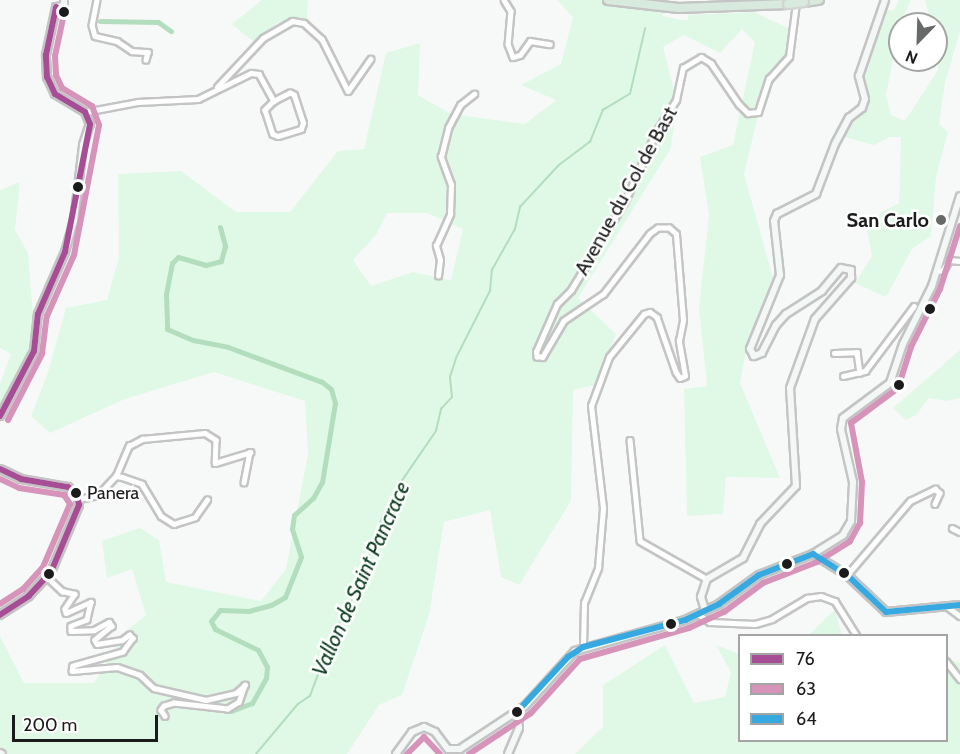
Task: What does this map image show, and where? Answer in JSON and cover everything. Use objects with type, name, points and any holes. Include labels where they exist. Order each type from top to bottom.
[{"type":"highway","points":[[608,0],[690,8],[819,0]]},
{"type":"street","points":[[64,0],[64,6],[55,3],[46,55],[47,77],[59,98],[85,112],[138,102],[198,99],[251,73],[259,74],[274,101]]},
{"type":"street","points":[[97,0],[92,25],[95,36],[117,41],[132,51],[148,52],[146,60]]},
{"type":"street","points":[[504,0],[511,11],[508,44],[513,57],[520,55],[530,41],[550,44]]},
{"type":"street","points":[[705,610],[701,597],[707,579],[743,558],[760,524],[796,486],[790,388],[815,319],[851,278],[851,270],[841,268],[822,291],[786,314],[776,325],[762,353],[754,356],[750,349],[780,275],[774,221],[777,214],[816,194],[835,144],[849,118],[862,108],[865,99],[859,76],[885,0]]},
{"type":"street","name":"Avenue du Col de Bast","points":[[582,647],[584,603],[598,568],[603,508],[591,406],[609,357],[644,314],[650,312],[657,317],[676,372],[685,376],[687,369],[679,341],[683,320],[676,234],[669,228],[658,228],[650,234],[604,294],[564,321],[543,357],[536,352],[557,304],[571,290],[625,201],[656,132],[676,100],[683,68],[701,57],[711,63],[739,104],[748,113],[758,112],[769,79],[789,57],[796,2]]},
{"type":"street","points":[[214,91],[263,38],[292,21],[304,23],[322,39],[348,92],[370,59]]},
{"type":"street","points":[[290,93],[294,95],[303,123],[301,129],[278,136],[273,134],[265,110],[274,101],[290,93]]},
{"type":"street","points":[[438,276],[440,260],[436,246],[450,214],[452,185],[441,157],[448,128],[460,105],[474,94]]},
{"type":"street","points":[[0,416],[34,351],[38,314],[70,233],[83,145],[90,124],[85,112]]},
{"type":"street","points":[[396,754],[406,738],[419,728],[430,729],[445,747],[453,751],[517,712],[582,647],[668,626],[698,614],[759,576],[813,554],[843,535],[851,521],[853,471],[841,429],[843,418],[887,387],[937,271],[960,196]]},
{"type":"street","points":[[937,271],[943,270],[949,260],[960,261]]},
{"type":"street","points":[[843,376],[860,374],[902,327],[914,306]]},
{"type":"street","points":[[834,353],[857,352],[860,374]]},
{"type":"street","points":[[79,499],[98,495],[116,476],[129,446],[142,439],[205,433],[216,440],[215,463],[250,452],[244,482]]},
{"type":"street","points":[[630,440],[640,541],[707,579]]},
{"type":"street","points":[[0,469],[21,479],[68,487],[79,499]]},
{"type":"street","points":[[116,476],[142,484],[161,516],[174,524],[195,517],[207,500]]},
{"type":"street","points":[[847,575],[910,501],[935,489],[940,493],[935,504]]},
{"type":"street","points":[[0,615],[29,596],[47,577],[75,520],[79,499]]},
{"type":"street","points":[[952,528],[960,532]]},
{"type":"street","points":[[813,554],[847,575],[886,612],[960,605]]},
{"type":"street","points":[[47,577],[62,591],[75,594],[65,609],[66,613],[91,602],[87,620],[71,626],[71,631],[94,630],[109,622],[112,626],[95,640],[97,644],[115,642],[129,635],[133,639],[123,652],[73,666],[72,670],[117,667],[140,675],[154,688],[206,700],[236,693],[245,685],[238,702],[228,709],[174,703],[161,710],[165,716]]},
{"type":"street","points":[[698,614],[710,622],[755,624],[772,619],[807,598],[821,596],[835,601],[856,634]]},
{"type":"street","points":[[948,607],[960,616]]},
{"type":"street","points":[[948,664],[960,679]]},
{"type":"street","points":[[508,754],[519,728],[517,712]]},
{"type":"green space","points":[[262,0],[308,0],[307,21],[277,23],[256,44],[232,24]]},
{"type":"green space","points":[[557,0],[604,0],[603,5],[663,12],[663,16],[681,20],[688,20],[688,15],[754,12],[790,29],[787,56],[766,82],[744,174],[773,278],[747,345],[740,383],[780,478],[726,477],[723,514],[687,516],[684,389],[707,386],[699,308],[709,215],[700,157],[733,145],[755,42],[742,29],[720,53],[684,35],[663,47],[677,101],[671,148],[578,298],[616,334],[595,385],[573,390],[571,501],[519,585],[501,577],[490,510],[444,522],[429,615],[402,695],[379,705],[347,754],[0,754],[0,636],[24,683],[94,683],[125,632],[146,615],[132,569],[107,578],[102,541],[140,528],[159,540],[166,582],[261,601],[286,569],[308,454],[305,401],[214,372],[125,399],[50,433],[31,416],[48,372],[66,308],[107,300],[119,257],[118,174],[181,171],[236,212],[290,212],[338,151],[364,149],[386,53],[420,43],[418,95],[451,114],[525,124],[556,100],[521,85],[561,64],[573,17]],"holes":[[[387,213],[427,213],[463,229],[451,280],[413,272],[371,286],[353,260],[376,235]]]},
{"type":"green space","points":[[899,0],[911,0],[906,12],[888,12],[888,72],[891,72],[886,95],[891,115],[905,121],[937,72],[948,72],[948,12],[928,12],[925,0],[960,0],[960,31],[945,83],[939,124],[948,132],[936,177],[931,236],[912,249],[886,297],[855,283],[872,256],[867,230],[882,212],[899,203],[901,137],[890,137],[874,145],[841,136],[866,108],[867,94],[862,81],[885,10],[894,10]]},
{"type":"green space","points":[[20,182],[15,230],[28,253],[33,314],[31,346],[0,406],[0,384],[11,354],[0,348],[0,190]]},
{"type":"green space","points":[[960,350],[960,398],[947,401],[929,398],[916,415],[906,420],[893,408]]},
{"type":"green space","points":[[835,610],[842,634],[810,634]]},
{"type":"green space","points":[[665,645],[694,703],[725,697],[731,672],[716,645],[738,654],[738,742],[948,742],[948,659],[960,663],[960,754],[575,754],[603,727],[603,685]]},
{"type":"waterway","points":[[100,21],[158,22],[171,31]]},
{"type":"waterway","name":"Vallon de Saint Pancrace","points":[[256,754],[298,704],[310,696],[331,640],[355,594],[382,518],[397,488],[436,431],[441,409],[452,397],[450,377],[456,358],[490,291],[492,270],[515,229],[520,207],[559,165],[590,142],[603,110],[630,94],[645,29]]},
{"type":"waterway","points":[[220,227],[225,246],[221,261],[206,265],[178,257],[172,263],[166,294],[167,329],[193,340],[228,347],[322,382],[331,389],[335,403],[322,482],[313,498],[294,515],[292,529],[301,557],[285,597],[271,605],[249,611],[220,610],[211,621],[215,629],[258,650],[267,667],[266,678],[252,703],[231,711]]},
{"type":"transit line","name":"76","points":[[0,416],[34,351],[38,314],[65,252],[90,124],[85,112],[55,94],[47,77],[46,55],[56,7]]},
{"type":"transit line","name":"63","points":[[8,420],[42,354],[47,316],[74,255],[99,125],[92,106],[62,88],[56,75],[55,56],[65,9]]},
{"type":"transit line","name":"63","points":[[469,754],[531,713],[580,659],[689,628],[724,612],[763,583],[817,562],[850,541],[860,523],[862,482],[851,423],[898,388],[911,347],[940,289],[960,226]]},
{"type":"transit line","name":"76","points":[[0,469],[21,479],[68,487],[77,494],[79,505],[51,572],[29,596],[0,615]]},
{"type":"transit line","name":"63","points":[[0,479],[19,488],[64,495],[70,504],[43,567],[23,589],[0,604]]},
{"type":"transit line","name":"64","points":[[813,554],[847,575],[886,612],[960,605]]},
{"type":"transit line","name":"64","points":[[517,712],[568,657],[583,647],[685,620],[719,604],[759,575],[813,554]]},
{"type":"transit line","name":"63","points":[[407,754],[424,737],[440,754]]},
{"type":"place","name":"San Carlo","points":[[941,220]]},
{"type":"place","name":"Panera","points":[[76,493]]}]
